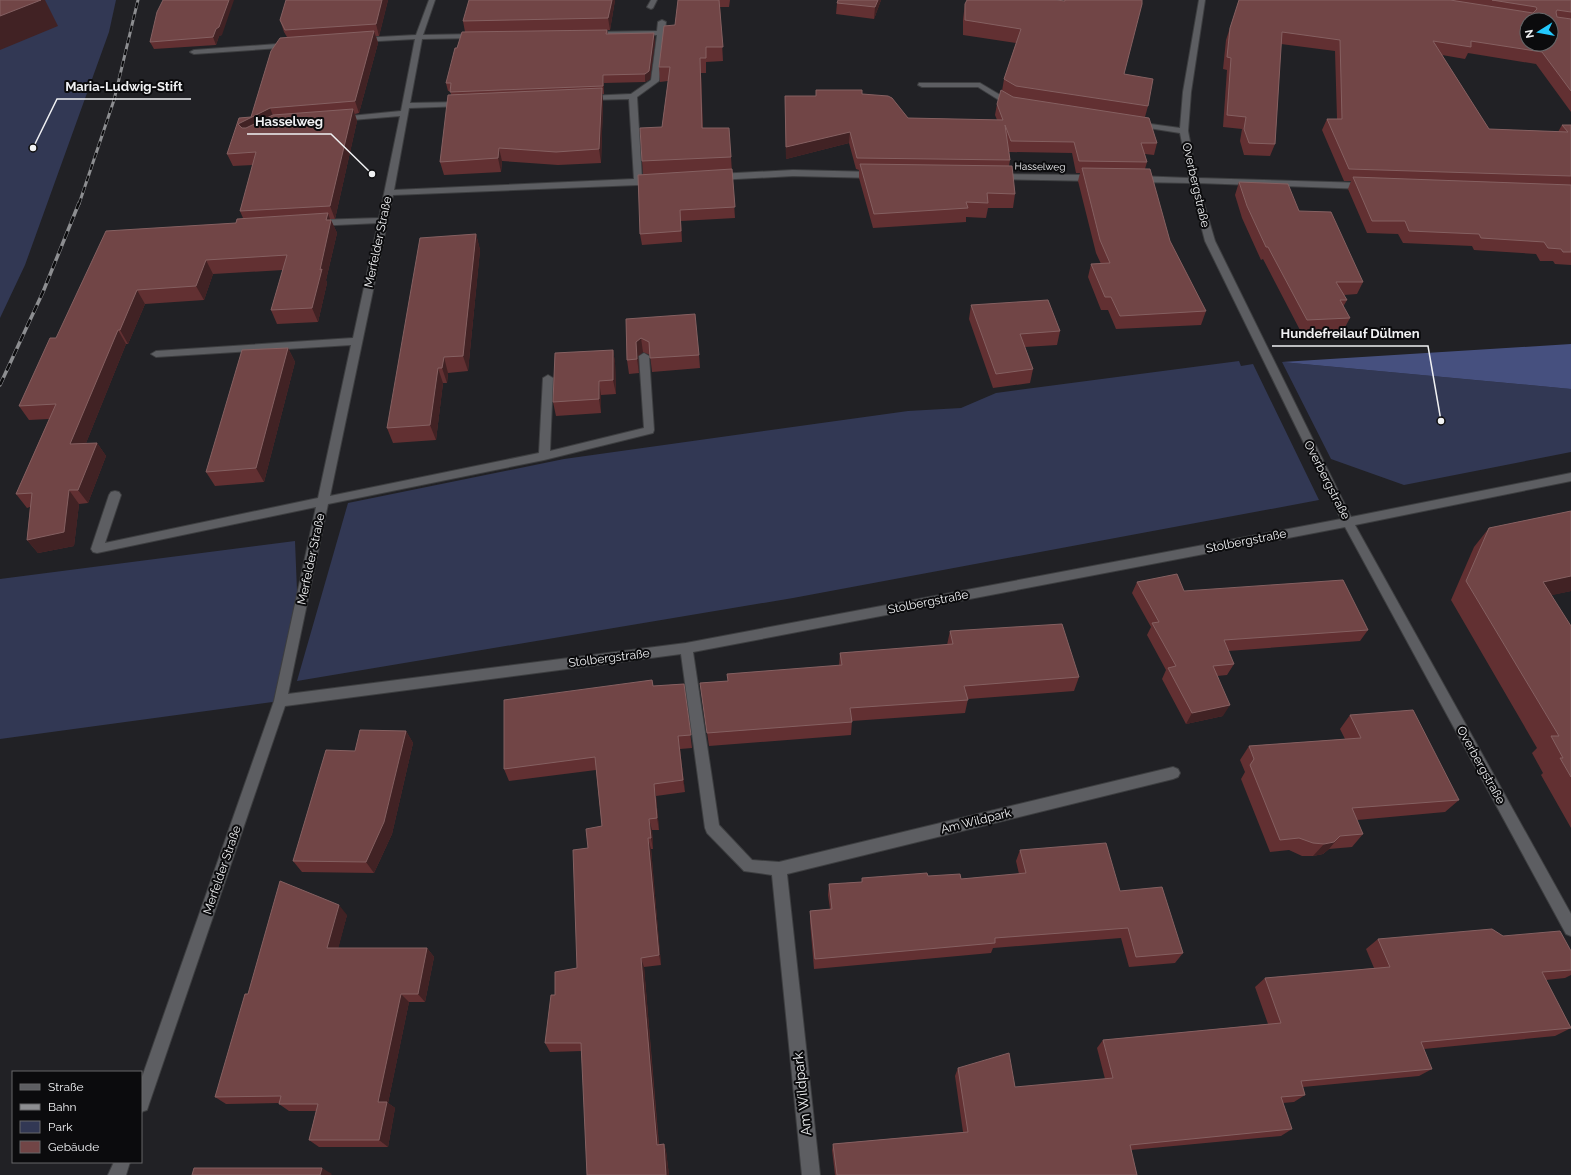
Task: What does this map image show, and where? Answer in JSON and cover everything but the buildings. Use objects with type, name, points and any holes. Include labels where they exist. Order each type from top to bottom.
[{"type":"street","name":"Merfelder Straße","points":[[142,1101],[280,701],[389,193],[419,36],[432,0]]},
{"type":"street","name":"Overbergstraße","points":[[1202,0],[1186,92],[1184,131],[1193,179],[1210,241],[1348,522],[1571,929]]},
{"type":"street","points":[[578,99],[633,96],[655,81],[662,22]]},
{"type":"street","points":[[583,34],[661,33]]},
{"type":"street","points":[[349,41],[419,36],[481,36]]},
{"type":"street","points":[[194,52],[303,44]]},
{"type":"street","points":[[922,85],[980,85],[1011,105],[1019,106]]},
{"type":"street","points":[[633,96],[638,182]]},
{"type":"street","points":[[328,120],[468,103]]},
{"type":"street","points":[[1129,123],[1184,131]]},
{"type":"street","points":[[708,178],[793,173],[886,175]]},
{"type":"street","name":"Hasselweg","points":[[988,177],[1106,178]]},
{"type":"street","points":[[1130,178],[1376,186]]},
{"type":"street","points":[[389,193],[661,181]]},
{"type":"street","points":[[304,224],[383,220]]},
{"type":"street","points":[[156,354],[357,341]]},
{"type":"street","points":[[115,495],[97,549],[544,456],[649,430],[644,356]]},
{"type":"street","points":[[544,456],[548,378]]},
{"type":"street","name":"Stolbergstraße","points":[[280,701],[686,648],[1348,522],[1571,477]]},
{"type":"street","name":"Am Wildpark","points":[[686,648],[712,828],[749,866],[779,869],[1173,773]]},
{"type":"street","name":"Am Wildpark","points":[[779,869],[811,1175]]},
{"type":"street","points":[[117,1175],[122,1163]]},
{"type":"green space","points":[[0,0],[116,0],[109,32],[25,265],[0,318]]},
{"type":"green space","points":[[1239,361],[1241,366],[1253,364],[1319,500],[793,598],[297,681],[348,503],[564,459],[908,411],[961,408],[996,393]]},
{"type":"green space","points":[[1282,362],[1571,389],[1571,452],[1404,485],[1331,459]]},
{"type":"green space","points":[[295,541],[298,616],[280,701],[0,739],[0,579]]},
{"type":"shaded area","points":[[1571,344],[1571,389],[1282,362]]},
{"type":"railway","points":[[79,204],[114,100],[138,0]]},
{"type":"railway","points":[[0,385],[43,292],[79,203]]},
{"type":"place","name":"Maria-Ludwig-Stift","points":[[33,148]]},
{"type":"place","name":"Hasselweg","points":[[372,174]]},
{"type":"place","name":"Hundefreilauf Dülmen","points":[[1441,421]]}]
